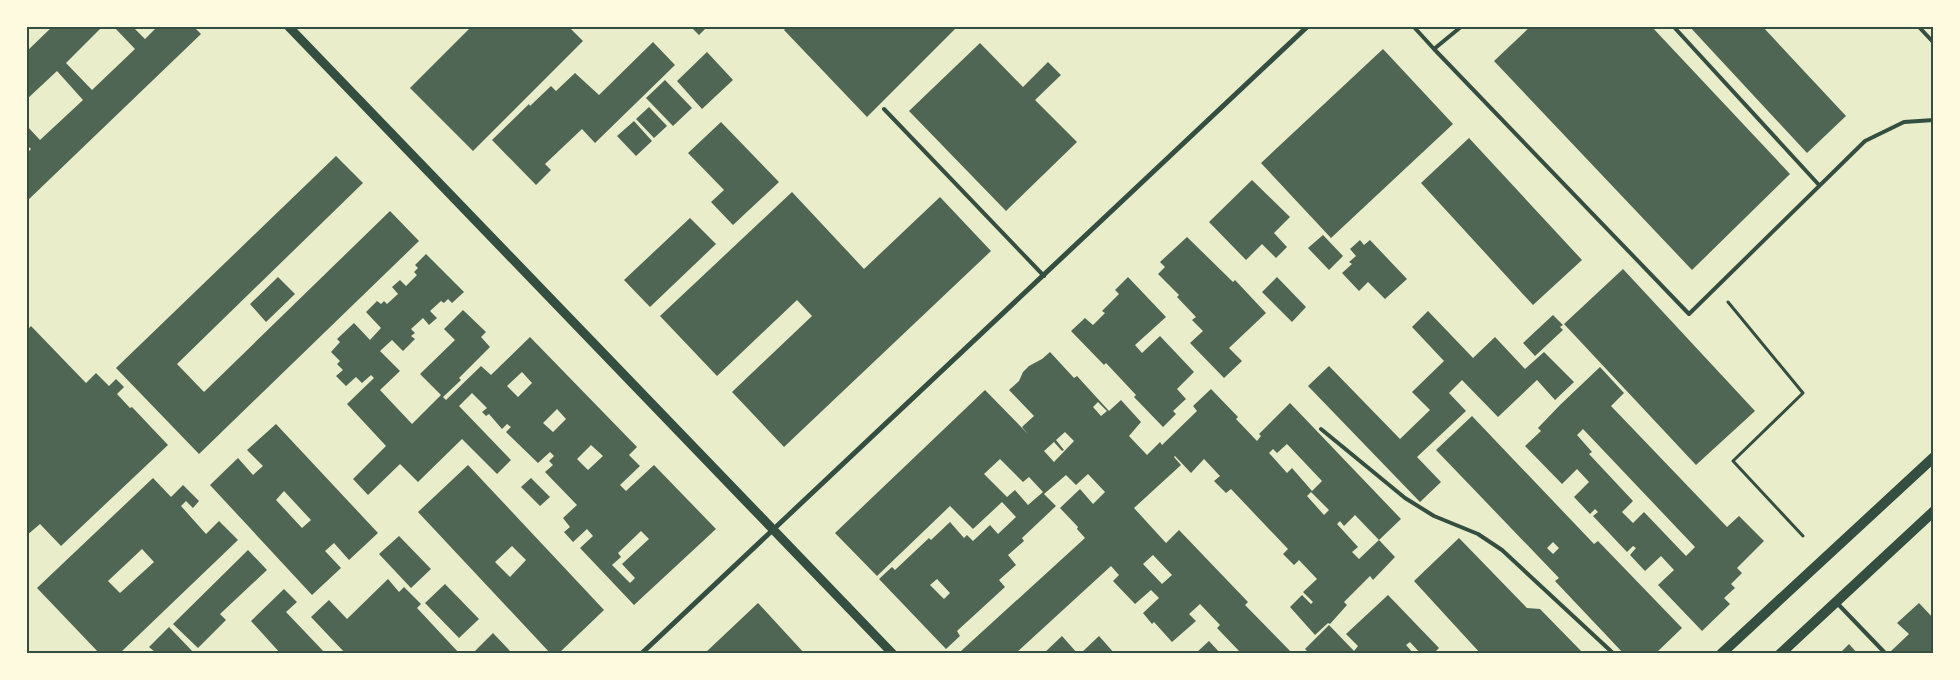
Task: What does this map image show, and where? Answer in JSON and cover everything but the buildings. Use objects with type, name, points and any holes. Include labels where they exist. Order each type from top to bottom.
[{"type":"main road","points":[[1721,654],[1934,457]]},
{"type":"main road","points":[[1780,654],[1934,511]]},
{"type":"street","points":[[288,26],[893,654]]},
{"type":"street","points":[[641,654],[1308,26]]},
{"type":"lane","points":[[1413,26],[1689,314],[1865,140],[1904,122],[1934,120]]},
{"type":"lane","points":[[1434,49],[1462,26]]},
{"type":"lane","points":[[1674,26],[1819,185]]},
{"type":"lane","points":[[1918,26],[1934,43]]},
{"type":"lane","points":[[884,109],[1044,276]]},
{"type":"lane","points":[[1321,429],[1405,498],[1434,516],[1478,534],[1502,550],[1614,654]]},
{"type":"lane","points":[[1836,602],[1886,654]]},
{"type":"path","points":[[1715,287],[1804,393],[1732,461],[1802,536]]}]
